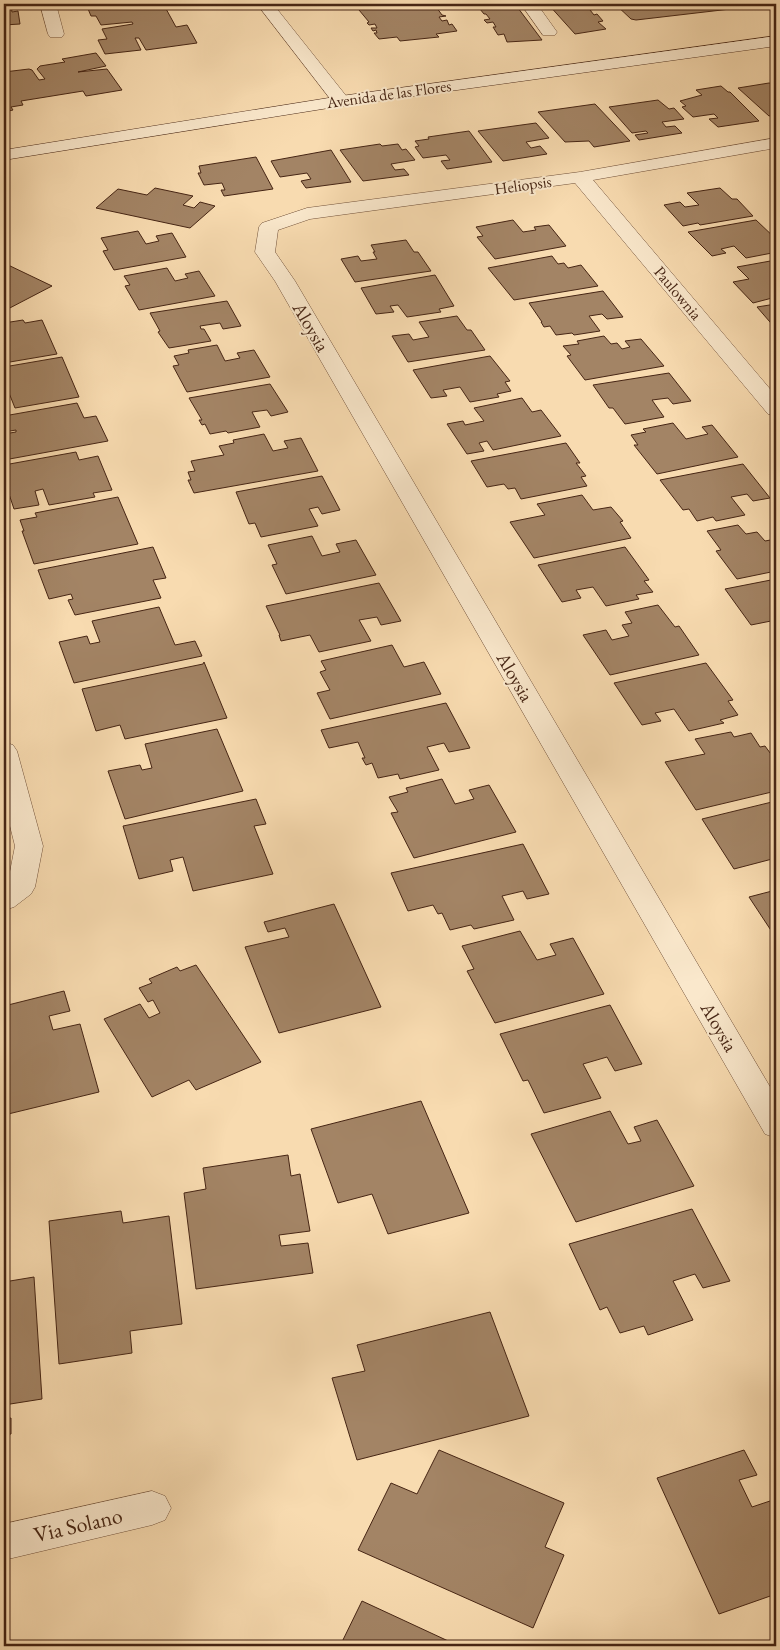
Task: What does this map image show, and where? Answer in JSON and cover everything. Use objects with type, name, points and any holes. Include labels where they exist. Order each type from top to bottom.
[{"type":"street","points":[[48,4],[56,34]]},
{"type":"street","points":[[265,4],[341,101]]},
{"type":"street","points":[[529,4],[550,32]]},
{"type":"street","name":"Avenida de las Flores","points":[[4,155],[341,101],[776,41]]},
{"type":"street","name":"Heliopsis","points":[[269,227],[307,214],[580,177],[776,143]]},
{"type":"street","name":"Paulownia","points":[[580,177],[776,409]]},
{"type":"street","name":"Aloysia","points":[[269,227],[265,252],[285,281],[776,1125]]},
{"type":"street","points":[[4,751],[29,846],[21,887],[4,900]]},
{"type":"street","name":"Via Solano","points":[[4,1542],[152,1508]]},
{"type":"building","points":[[4,4],[11,4],[12,12],[18,11],[20,24],[4,25]]},
{"type":"building","points":[[86,4],[170,4],[172,6],[165,7],[176,27],[187,25],[197,43],[146,50],[139,38],[135,38],[141,50],[105,54],[98,40],[107,39],[102,29],[133,24],[132,22],[101,25],[96,16],[91,16]]},
{"type":"building","points":[[354,4],[434,4],[442,15],[446,16],[439,17],[442,21],[447,20],[449,25],[452,24],[457,31],[436,34],[439,37],[400,41],[397,37],[379,39],[374,33],[377,33],[376,30],[373,31],[371,28],[377,28],[375,24],[369,25],[367,23],[369,22]]},
{"type":"building","points":[[476,4],[515,4],[542,40],[507,42],[504,34],[498,35],[493,27],[496,27],[493,22],[487,23],[484,20],[490,19]]},
{"type":"building","points":[[548,4],[585,4],[593,6],[596,9],[590,10],[603,21],[598,22],[606,29],[575,34]]},
{"type":"building","points":[[615,4],[745,4],[736,5],[739,8],[636,20],[631,19]]},
{"type":"building","points":[[745,4],[773,4],[748,6]]},
{"type":"building","points":[[96,53],[106,66],[78,72],[107,69],[122,90],[86,96],[83,91],[21,101],[23,105],[11,107],[13,110],[4,112],[4,72],[29,69],[32,70],[39,80],[45,79],[37,69],[40,66],[65,62],[62,59]]},
{"type":"building","points":[[769,83],[776,84],[776,115],[769,116],[738,88]]},
{"type":"building","points":[[721,86],[730,92],[759,121],[718,127],[709,119],[718,118],[714,114],[693,117],[682,107],[686,106],[680,101],[702,95],[696,90]]},
{"type":"building","points":[[658,100],[669,109],[674,108],[684,119],[662,122],[666,127],[675,126],[682,133],[639,140],[635,135],[648,133],[646,131],[632,133],[609,107]]},
{"type":"building","points":[[595,104],[630,141],[594,147],[589,141],[565,142],[538,112]]},
{"type":"building","points":[[536,123],[549,138],[526,142],[531,148],[540,146],[547,154],[503,161],[478,131]]},
{"type":"building","points":[[469,131],[492,162],[447,169],[441,161],[450,160],[446,155],[423,158],[415,147],[419,146],[415,141],[429,139],[428,137]]},
{"type":"building","points":[[380,144],[382,146],[398,144],[402,150],[406,149],[415,160],[391,164],[395,170],[404,169],[409,175],[363,181],[340,150]]},
{"type":"building","points":[[331,150],[351,182],[306,188],[301,181],[311,179],[307,173],[280,177],[271,161]]},
{"type":"building","points":[[256,157],[273,189],[224,196],[221,190],[225,190],[222,183],[204,185],[198,173],[201,173],[199,166]]},
{"type":"building","points":[[155,188],[193,196],[183,205],[194,208],[200,202],[215,206],[190,228],[96,208],[118,189],[147,195]]},
{"type":"building","points":[[720,188],[732,199],[737,199],[753,216],[683,226],[664,205],[680,202],[685,207],[699,205],[687,193]]},
{"type":"building","points":[[513,220],[523,232],[536,230],[534,227],[549,225],[566,246],[495,259],[477,237],[483,236],[476,227]]},
{"type":"building","points":[[756,220],[776,239],[776,250],[770,251],[772,253],[746,258],[734,246],[721,249],[726,253],[712,256],[688,232]]},
{"type":"building","points":[[138,231],[146,244],[159,241],[156,236],[172,233],[186,257],[114,270],[103,251],[108,250],[101,238]]},
{"type":"building","points":[[406,240],[414,252],[418,252],[431,271],[355,282],[341,259],[358,256],[361,261],[377,259],[371,245]]},
{"type":"building","points":[[552,256],[558,264],[564,263],[568,268],[581,265],[598,286],[514,300],[488,268]]},
{"type":"building","points":[[776,260],[776,297],[753,303],[733,282],[749,279],[737,267]]},
{"type":"building","points":[[6,264],[52,286],[4,311],[4,265]]},
{"type":"building","points":[[167,268],[175,281],[188,278],[185,274],[199,271],[215,296],[139,310],[125,286],[130,285],[124,276]]},
{"type":"building","points":[[435,275],[454,306],[439,309],[441,312],[407,317],[398,305],[390,306],[394,312],[376,314],[361,288]]},
{"type":"building","points":[[603,291],[623,317],[607,319],[602,314],[589,316],[600,331],[574,335],[572,333],[556,335],[550,326],[544,327],[529,303]]},
{"type":"building","points":[[227,301],[241,326],[223,329],[220,323],[200,326],[211,341],[169,348],[158,332],[160,331],[150,313]]},
{"type":"building","points":[[776,304],[776,329],[757,307]]},
{"type":"building","points":[[457,316],[467,330],[471,330],[485,350],[408,362],[392,336],[409,334],[413,340],[429,337],[419,322]]},
{"type":"building","points":[[23,320],[25,323],[42,320],[57,354],[4,363],[4,323]]},
{"type":"building","points":[[604,336],[611,344],[617,343],[622,349],[630,347],[625,341],[641,339],[664,366],[585,380],[567,356],[571,355],[563,346],[579,344],[577,341]]},
{"type":"building","points":[[217,345],[225,361],[240,358],[237,353],[254,350],[270,377],[187,392],[173,366],[179,365],[174,356],[189,353],[188,350]]},
{"type":"building","points":[[490,356],[510,381],[505,382],[511,391],[497,394],[499,397],[470,402],[460,387],[443,390],[447,396],[431,398],[413,370]]},
{"type":"building","points":[[62,357],[79,397],[15,408],[9,393],[4,394],[4,367]]},
{"type":"building","points":[[669,373],[691,401],[673,404],[668,398],[652,400],[664,417],[625,424],[613,408],[609,408],[593,385]]},
{"type":"building","points":[[270,384],[288,412],[271,416],[267,410],[252,412],[260,427],[228,433],[226,431],[210,434],[205,424],[202,425],[199,420],[202,420],[189,398]]},
{"type":"building","points":[[522,398],[532,412],[541,410],[561,436],[493,450],[487,441],[479,443],[484,451],[467,454],[447,424],[463,421],[465,425],[484,421],[474,408]]},
{"type":"building","points":[[77,403],[84,418],[96,416],[108,441],[4,460],[4,434],[16,432],[16,430],[4,432],[4,416]]},
{"type":"building","points":[[673,423],[686,439],[708,434],[702,427],[712,425],[738,457],[657,474],[634,445],[638,445],[631,435],[646,432],[643,429]]},
{"type":"building","points":[[264,434],[273,451],[288,448],[284,441],[301,438],[318,471],[194,493],[188,480],[191,480],[188,472],[195,471],[191,461],[224,455],[219,446],[234,443],[233,440]]},
{"type":"building","points":[[566,443],[580,463],[576,463],[586,476],[581,477],[587,486],[521,499],[515,488],[508,489],[504,484],[487,487],[471,461]]},
{"type":"building","points":[[76,452],[79,460],[98,456],[112,490],[93,493],[95,497],[49,505],[43,489],[35,491],[39,505],[14,509],[4,479],[4,465]]},
{"type":"building","points":[[743,464],[770,498],[753,501],[747,494],[731,497],[745,515],[716,521],[713,517],[697,521],[689,509],[683,510],[660,480]]},
{"type":"building","points":[[322,476],[340,510],[322,514],[318,507],[309,509],[318,526],[261,537],[255,523],[249,524],[236,492]]},
{"type":"building","points":[[582,495],[593,510],[611,507],[623,521],[620,522],[631,538],[534,558],[510,522],[545,515],[537,504]]},
{"type":"building","points":[[118,497],[138,544],[34,564],[20,520],[37,517],[35,513]]},
{"type":"building","points":[[738,525],[746,534],[757,532],[765,541],[776,539],[776,571],[737,579],[716,551],[721,550],[707,531]]},
{"type":"building","points":[[312,536],[322,556],[340,552],[336,544],[356,540],[376,575],[286,594],[272,565],[277,564],[268,545]]},
{"type":"building","points":[[153,547],[166,578],[153,580],[161,598],[75,615],[68,600],[73,599],[71,594],[49,599],[38,570]]},
{"type":"building","points":[[625,547],[649,580],[644,581],[653,592],[636,595],[639,599],[606,606],[593,587],[576,590],[581,598],[562,602],[538,565]]},
{"type":"building","points":[[776,579],[776,628],[771,621],[751,625],[725,589]]},
{"type":"building","points":[[379,583],[401,621],[381,625],[377,617],[359,620],[371,641],[319,652],[310,635],[281,641],[266,606]]},
{"type":"building","points":[[658,605],[675,627],[679,626],[699,655],[610,675],[583,635],[606,630],[612,640],[629,636],[622,625],[632,623],[625,612]]},
{"type":"building","points":[[159,607],[175,645],[195,641],[202,656],[74,683],[59,642],[87,636],[90,644],[100,642],[92,621]]},
{"type":"building","points":[[392,645],[404,667],[424,662],[441,694],[330,719],[317,693],[330,690],[320,672],[326,670],[321,661]]},
{"type":"building","points":[[204,662],[227,718],[125,739],[120,725],[96,731],[82,689],[203,664]]},
{"type":"building","points":[[706,663],[733,700],[728,701],[738,715],[720,720],[724,723],[689,731],[674,709],[655,713],[661,721],[642,725],[614,683]]},
{"type":"building","points":[[446,703],[470,748],[449,752],[444,743],[427,747],[439,770],[400,779],[398,774],[378,778],[372,763],[366,765],[362,758],[365,758],[358,742],[329,748],[321,730]]},
{"type":"building","points":[[217,729],[243,791],[125,819],[108,771],[140,765],[142,770],[152,768],[145,744]]},
{"type":"building","points":[[731,732],[734,737],[751,733],[760,747],[765,746],[776,761],[776,791],[696,810],[665,762],[705,754],[695,739]]},
{"type":"building","points":[[442,779],[455,804],[474,799],[469,790],[489,785],[516,832],[414,858],[391,813],[398,812],[389,797],[408,792],[406,788]]},
{"type":"building","points":[[256,799],[266,824],[254,826],[273,874],[193,891],[183,857],[170,860],[173,871],[139,879],[123,826]]},
{"type":"building","points":[[776,801],[776,858],[734,869],[702,819]]},
{"type":"building","points":[[523,844],[549,894],[527,899],[523,891],[502,896],[514,920],[474,929],[471,925],[450,930],[442,913],[438,914],[433,905],[408,911],[391,873]]},
{"type":"building","points":[[776,890],[776,938],[749,897]]},
{"type":"building","points":[[334,904],[381,1007],[279,1033],[245,947],[289,937],[285,928],[268,932],[264,922]]},
{"type":"building","points":[[520,931],[537,960],[556,955],[550,944],[573,938],[604,994],[495,1023],[467,971],[474,969],[462,946]]},
{"type":"building","points":[[196,965],[261,1062],[196,1090],[189,1080],[152,1097],[104,1019],[140,1004],[149,1018],[160,1013],[153,1000],[148,1002],[139,988],[152,983],[149,979],[177,967],[180,971]]},
{"type":"building","points":[[64,991],[70,1011],[49,1016],[53,1030],[80,1024],[99,1092],[4,1115],[4,1006]]},
{"type":"building","points":[[610,1005],[642,1064],[615,1071],[607,1057],[583,1064],[601,1098],[544,1113],[528,1080],[523,1081],[500,1034]]},
{"type":"building","points":[[421,1101],[469,1213],[388,1234],[372,1194],[338,1203],[311,1129]]},
{"type":"building","points":[[610,1111],[628,1144],[641,1141],[634,1127],[657,1120],[694,1186],[576,1222],[531,1134]]},
{"type":"building","points":[[288,1155],[291,1176],[300,1174],[310,1231],[279,1235],[281,1246],[308,1243],[313,1273],[196,1289],[184,1193],[206,1189],[203,1168]]},
{"type":"building","points":[[692,1209],[730,1281],[703,1288],[695,1274],[673,1281],[693,1320],[648,1335],[644,1326],[620,1333],[607,1307],[600,1310],[569,1244]]},
{"type":"building","points":[[121,1211],[123,1223],[169,1216],[182,1324],[130,1331],[132,1353],[59,1364],[49,1221]]},
{"type":"building","points":[[34,1277],[42,1399],[4,1405],[4,1282]]},
{"type":"building","points":[[490,1312],[529,1416],[357,1460],[332,1378],[365,1371],[357,1345]]},
{"type":"building","points":[[11,1418],[11,1434],[4,1435],[4,1419]]},
{"type":"building","points":[[439,1450],[564,1503],[545,1547],[564,1555],[533,1628],[358,1550],[391,1483],[417,1494]]},
{"type":"building","points":[[744,1450],[757,1475],[739,1480],[752,1507],[776,1499],[776,1594],[719,1614],[657,1478]]},
{"type":"building","points":[[362,1601],[459,1646],[340,1646]]}]
